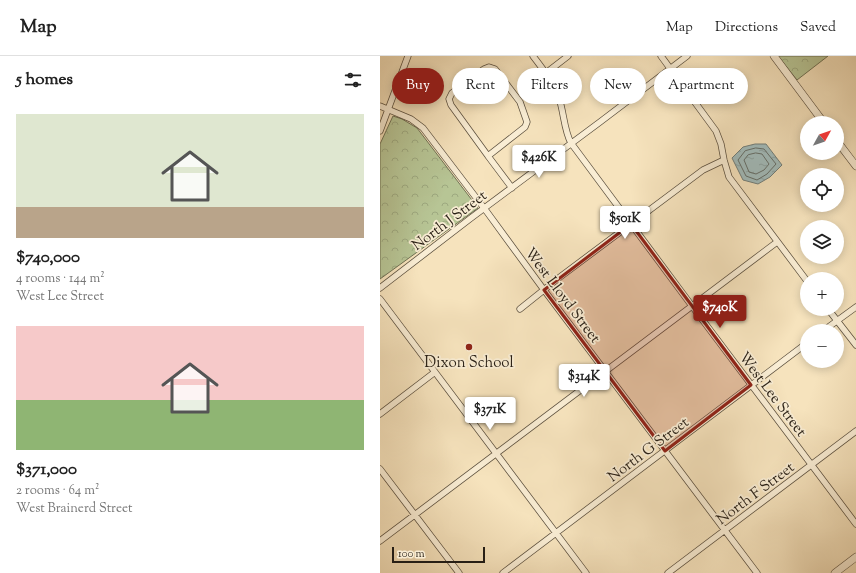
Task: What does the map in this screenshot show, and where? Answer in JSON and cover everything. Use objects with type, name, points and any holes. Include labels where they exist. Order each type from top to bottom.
[{"type":"street","points":[[380,131],[408,56]]},
{"type":"street","name":"West Lee Street","points":[[533,56],[542,68]]},
{"type":"street","points":[[552,68],[568,56]]},
{"type":"street","points":[[660,56],[669,68]]},
{"type":"street","name":"North J Street","points":[[671,68],[687,56]]},
{"type":"street","points":[[774,56],[819,116]]},
{"type":"street","points":[[488,156],[527,125],[520,102],[495,70],[489,67],[484,69],[452,93],[449,99],[450,105],[488,156],[512,188]]},
{"type":"street","name":"North J Street","points":[[380,288],[654,81]]},
{"type":"street","name":"West Lee Street","points":[[560,104],[568,137],[571,143],[856,524]]},
{"type":"street","points":[[696,104],[716,131],[721,144],[729,177],[800,272]]},
{"type":"street","name":"West Lloyd Street","points":[[380,106],[411,118],[423,128],[758,573]]},
{"type":"street","points":[[844,150],[856,166]]},
{"type":"street","points":[[520,309],[703,170],[724,160]]},
{"type":"street","points":[[380,541],[777,242]]},
{"type":"street","points":[[380,299],[586,573]]},
{"type":"street","points":[[833,324],[856,307]]},
{"type":"street","points":[[833,316],[856,346]]},
{"type":"street","name":"North G Street","points":[[503,573],[800,348]]},
{"type":"street","points":[[380,414],[435,372]]},
{"type":"street","name":"North F Street","points":[[668,573],[856,431]]},
{"type":"street","points":[[380,469],[459,573]]},
{"type":"street","points":[[835,573],[856,557]]},
{"type":"highlighted area","points":[[631,224],[751,385],[665,451],[544,290]]},
{"type":"green space","points":[[778,56],[828,56],[797,80]]},
{"type":"green space","points":[[393,116],[402,119],[417,128],[478,208],[380,279],[380,144]]},
{"type":"water","points":[[755,144],[766,144],[782,165],[770,177],[758,184],[743,180],[732,158],[743,147]]},
{"type":"place","name":"Dixon School","points":[[469,347]]}]
